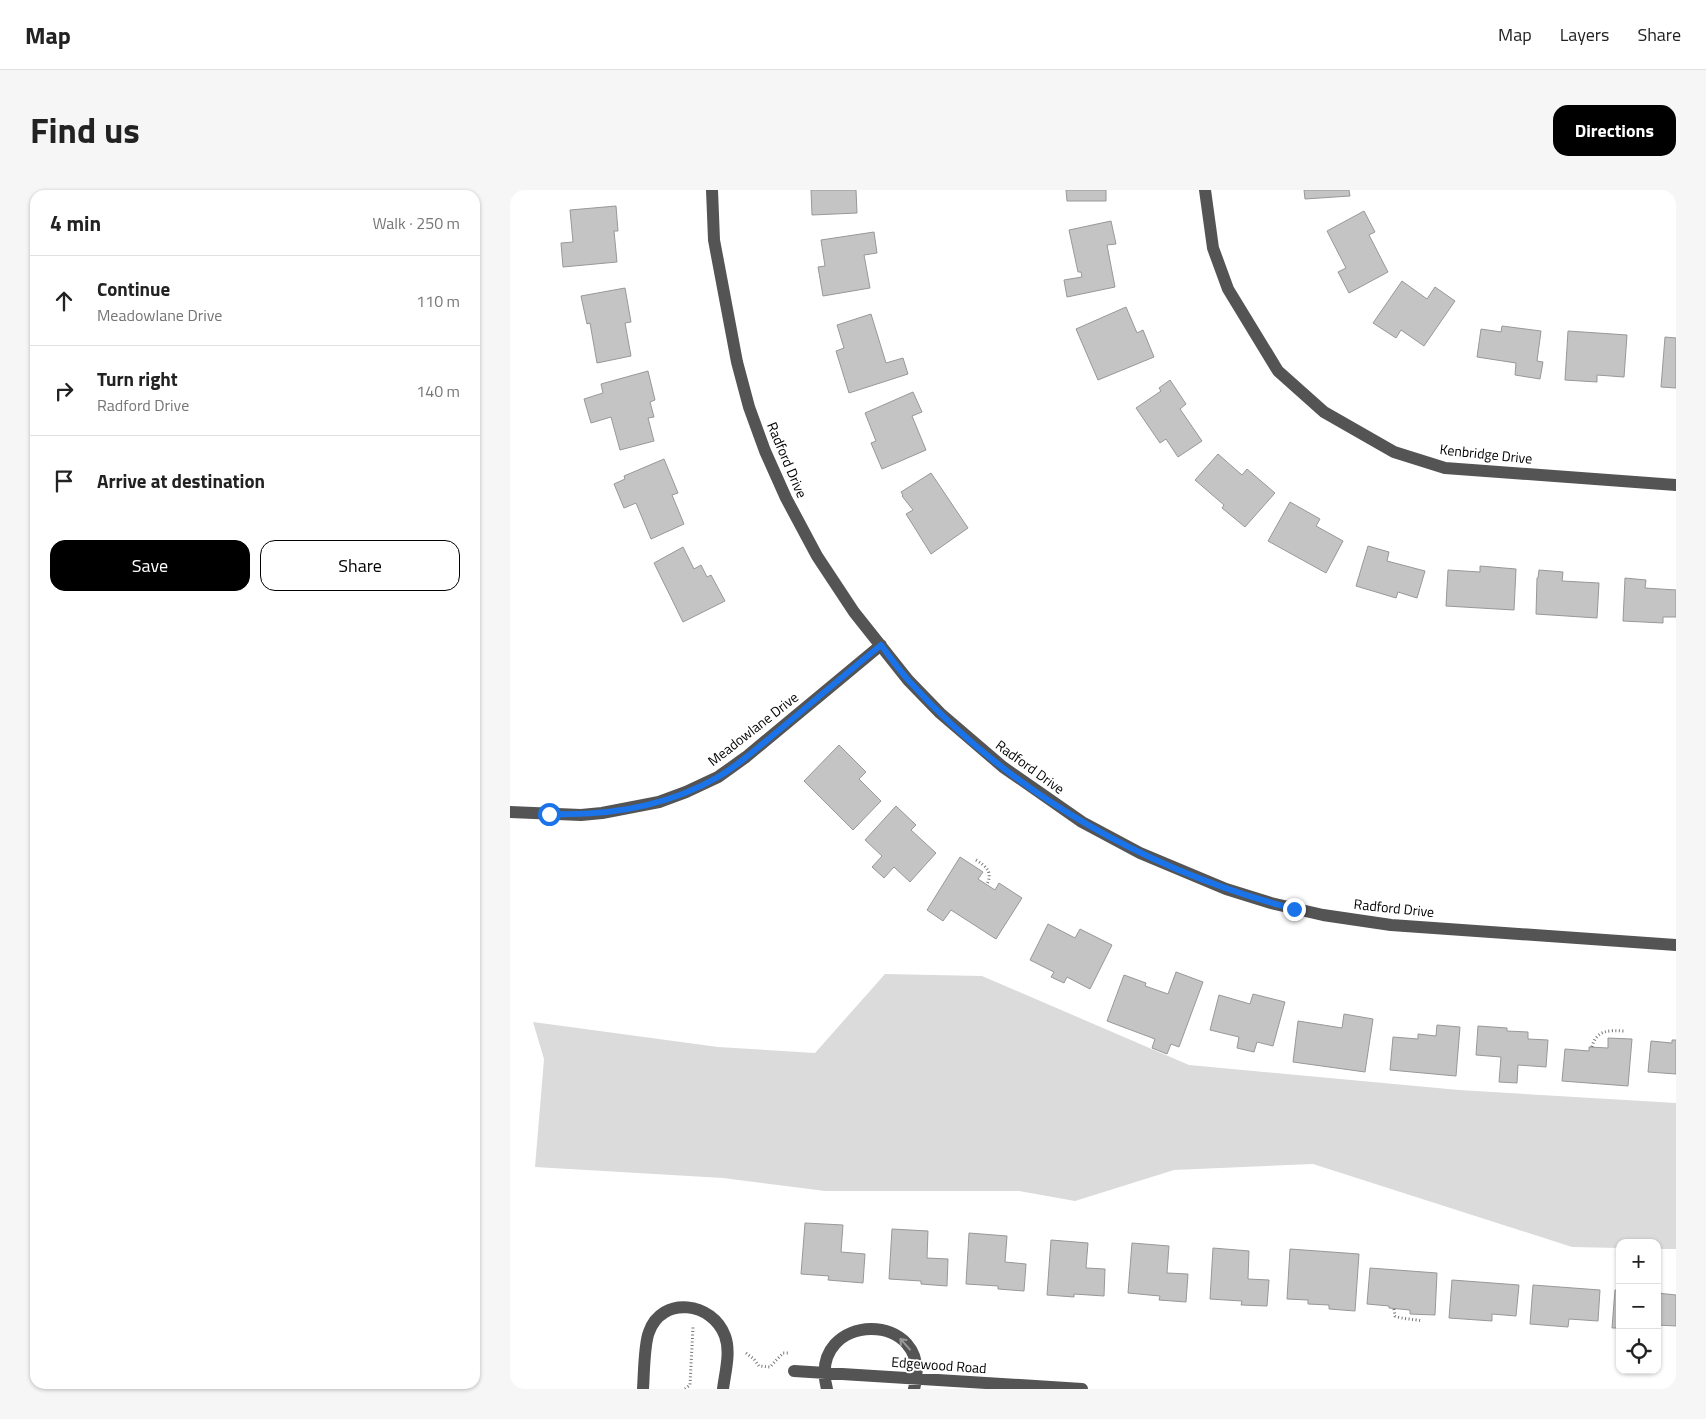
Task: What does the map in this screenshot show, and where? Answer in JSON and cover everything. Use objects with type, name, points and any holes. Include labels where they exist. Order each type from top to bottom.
[{"type":"street","name":"Radford Drive","points":[[712,190],[714,240],[736,362],[749,407],[765,451],[786,498],[817,556],[854,612],[908,680],[973,743],[1024,783],[1082,822],[1140,853],[1226,889],[1294,909],[1382,924],[1676,945]]},
{"type":"street","name":"Kenbridge Drive","points":[[1205,190],[1213,248],[1228,289],[1278,371],[1324,412],[1394,452],[1445,468],[1676,485]]},
{"type":"street","name":"Meadowlane Drive","points":[[510,812],[580,815],[602,813],[659,802],[686,792],[718,777],[746,757],[881,645]]},
{"type":"street","points":[[643,1389],[648,1333],[654,1322],[664,1313],[674,1307],[685,1306],[704,1310],[718,1322],[726,1336],[727,1350],[723,1389]]},
{"type":"street","points":[[827,1389],[825,1373],[828,1358],[840,1340],[852,1332],[865,1328],[887,1331],[905,1343],[910,1349],[915,1362],[916,1384]]},
{"type":"street","name":"Edgewood Road","points":[[794,1371],[916,1384],[1082,1389]]},
{"type":"path","points":[[976,860],[988,870],[990,877],[987,884]]},
{"type":"path","points":[[1592,1047],[1594,1040],[1601,1033],[1610,1030],[1624,1031]]},
{"type":"path","points":[[1394,1309],[1395,1316],[1398,1318],[1422,1321]]},
{"type":"path","points":[[685,1389],[690,1385],[694,1322]]},
{"type":"path","points":[[742,1351],[754,1358],[759,1366],[770,1366],[782,1353],[793,1352]]},
{"type":"shaded area","points":[[885,974],[982,976],[1189,1065],[1459,1090],[1676,1103],[1676,1249],[1661,1249],[1661,1239],[1616,1239],[1616,1248],[1572,1247],[1313,1164],[1174,1170],[1075,1201],[1019,1191],[825,1191],[723,1178],[535,1167],[544,1059],[533,1022],[718,1047],[815,1053]]},
{"type":"building","points":[[811,190],[856,190],[857,213],[812,215]]},
{"type":"building","points":[[1066,190],[1106,190],[1106,201],[1067,201]]},
{"type":"building","points":[[1304,190],[1349,190],[1350,196],[1305,199]]},
{"type":"building","points":[[616,206],[618,231],[614,231],[617,262],[563,267],[561,243],[573,242],[570,210]]},
{"type":"building","points":[[1364,211],[1375,232],[1369,235],[1388,272],[1349,293],[1338,272],[1346,268],[1327,231]]},
{"type":"building","points":[[1111,221],[1116,244],[1107,245],[1115,287],[1067,297],[1064,280],[1082,277],[1081,272],[1078,272],[1069,230]]},
{"type":"building","points":[[874,232],[877,253],[864,255],[870,288],[823,296],[818,267],[825,266],[821,240]]},
{"type":"building","points":[[1402,281],[1427,299],[1435,287],[1455,301],[1424,346],[1401,330],[1396,338],[1373,323]]},
{"type":"building","points":[[625,288],[631,322],[625,323],[631,356],[597,363],[590,323],[587,324],[581,296]]},
{"type":"building","points":[[1126,307],[1137,333],[1143,330],[1154,357],[1098,380],[1076,329]]},
{"type":"building","points":[[871,314],[886,363],[903,358],[908,374],[849,393],[836,351],[844,348],[837,325]]},
{"type":"building","points":[[1502,326],[1541,331],[1537,361],[1543,362],[1540,379],[1515,375],[1516,363],[1477,357],[1481,329],[1501,332]]},
{"type":"building","points":[[1568,331],[1627,335],[1624,377],[1597,375],[1597,382],[1565,380]]},
{"type":"building","points":[[1665,337],[1676,338],[1676,388],[1661,387]]},
{"type":"building","points":[[648,371],[655,400],[650,402],[654,417],[648,418],[654,441],[620,450],[611,417],[591,423],[584,399],[603,393],[601,384]]},
{"type":"building","points":[[1170,380],[1186,404],[1180,409],[1202,441],[1178,457],[1166,439],[1160,443],[1136,408],[1161,391],[1159,388]]},
{"type":"building","points":[[913,392],[922,412],[912,416],[926,450],[882,469],[871,443],[876,441],[865,413]]},
{"type":"building","points":[[1218,454],[1242,475],[1247,469],[1275,493],[1245,527],[1222,508],[1224,505],[1195,480]]},
{"type":"building","points":[[664,459],[678,493],[672,495],[684,524],[651,539],[636,503],[624,508],[614,484],[625,479],[624,476]]},
{"type":"building","points":[[931,473],[968,528],[931,554],[906,514],[913,510],[901,492]]},
{"type":"building","points":[[1290,502],[1320,519],[1316,526],[1343,541],[1326,573],[1268,541]]},
{"type":"building","points":[[1368,546],[1389,552],[1387,561],[1425,571],[1417,598],[1398,592],[1396,598],[1356,586]]},
{"type":"building","points":[[683,547],[694,569],[701,565],[707,577],[711,575],[725,601],[683,622],[654,563]]},
{"type":"building","points":[[1480,566],[1516,569],[1514,610],[1446,606],[1448,570],[1480,572]]},
{"type":"building","points":[[1539,570],[1563,572],[1562,581],[1599,583],[1597,618],[1536,614]]},
{"type":"building","points":[[1625,578],[1646,580],[1645,588],[1676,590],[1676,617],[1663,617],[1663,623],[1623,621]]},
{"type":"building","points":[[839,745],[866,772],[859,779],[881,801],[853,830],[804,781]]},
{"type":"building","points":[[896,806],[916,825],[911,830],[936,853],[910,882],[894,867],[884,878],[872,867],[882,856],[865,840]]},
{"type":"building","points":[[960,857],[983,872],[978,879],[995,890],[999,883],[1022,898],[996,939],[951,910],[943,921],[927,910]]},
{"type":"building","points":[[1048,924],[1075,938],[1080,929],[1112,945],[1090,989],[1067,977],[1064,983],[1051,977],[1054,972],[1030,960]]},
{"type":"building","points":[[1176,972],[1203,982],[1179,1047],[1171,1044],[1167,1054],[1152,1048],[1155,1039],[1107,1021],[1124,975],[1146,983],[1145,986],[1168,994]]},
{"type":"building","points":[[1253,994],[1285,1002],[1273,1046],[1257,1042],[1254,1052],[1237,1048],[1239,1037],[1210,1030],[1219,995],[1250,1004]]},
{"type":"building","points":[[1344,1014],[1373,1019],[1365,1072],[1293,1062],[1298,1021],[1342,1028]]},
{"type":"building","points":[[1437,1025],[1460,1027],[1456,1076],[1390,1070],[1393,1037],[1418,1039],[1418,1034],[1436,1036]]},
{"type":"building","points":[[1478,1026],[1507,1028],[1507,1031],[1528,1032],[1528,1039],[1548,1040],[1546,1067],[1518,1065],[1517,1083],[1499,1082],[1501,1057],[1476,1055]]},
{"type":"building","points":[[1608,1038],[1632,1039],[1628,1086],[1562,1081],[1565,1049],[1589,1051],[1589,1047],[1608,1048]]},
{"type":"building","points":[[1672,1040],[1676,1040],[1676,1074],[1648,1072],[1651,1041],[1672,1043]]},
{"type":"building","points":[[805,1223],[843,1225],[841,1252],[865,1254],[863,1283],[828,1280],[829,1276],[801,1274]]},
{"type":"building","points":[[892,1229],[928,1231],[927,1258],[948,1259],[947,1286],[921,1284],[921,1281],[889,1279]]},
{"type":"building","points":[[969,1233],[1007,1236],[1005,1262],[1026,1264],[1024,1291],[998,1289],[998,1286],[966,1284]]},
{"type":"building","points":[[1051,1240],[1088,1243],[1086,1268],[1105,1269],[1104,1296],[1074,1294],[1074,1297],[1047,1295]]},
{"type":"building","points":[[1132,1243],[1169,1246],[1167,1273],[1188,1274],[1186,1302],[1159,1300],[1160,1296],[1128,1293]]},
{"type":"building","points":[[1213,1248],[1249,1251],[1248,1279],[1269,1280],[1267,1306],[1241,1305],[1242,1301],[1210,1299]]},
{"type":"building","points":[[1290,1249],[1359,1254],[1355,1311],[1329,1309],[1329,1305],[1308,1304],[1308,1300],[1287,1299]]},
{"type":"building","points":[[1370,1268],[1437,1273],[1435,1315],[1410,1314],[1410,1310],[1367,1304]]},
{"type":"building","points":[[1452,1280],[1519,1285],[1516,1316],[1492,1314],[1492,1321],[1449,1318]]},
{"type":"building","points":[[1533,1285],[1600,1290],[1598,1321],[1569,1319],[1568,1327],[1530,1324]]},
{"type":"building","points":[[1615,1290],[1616,1328],[1612,1328]]},
{"type":"building","points":[[1661,1293],[1676,1295],[1676,1326],[1661,1325]]},
{"type":"route","points":[[549,814],[580,815],[624,810],[659,802],[718,777],[746,757],[881,645],[908,680],[973,743],[1024,783],[1082,822],[1140,853],[1180,871],[1226,889],[1294,909]]}]
